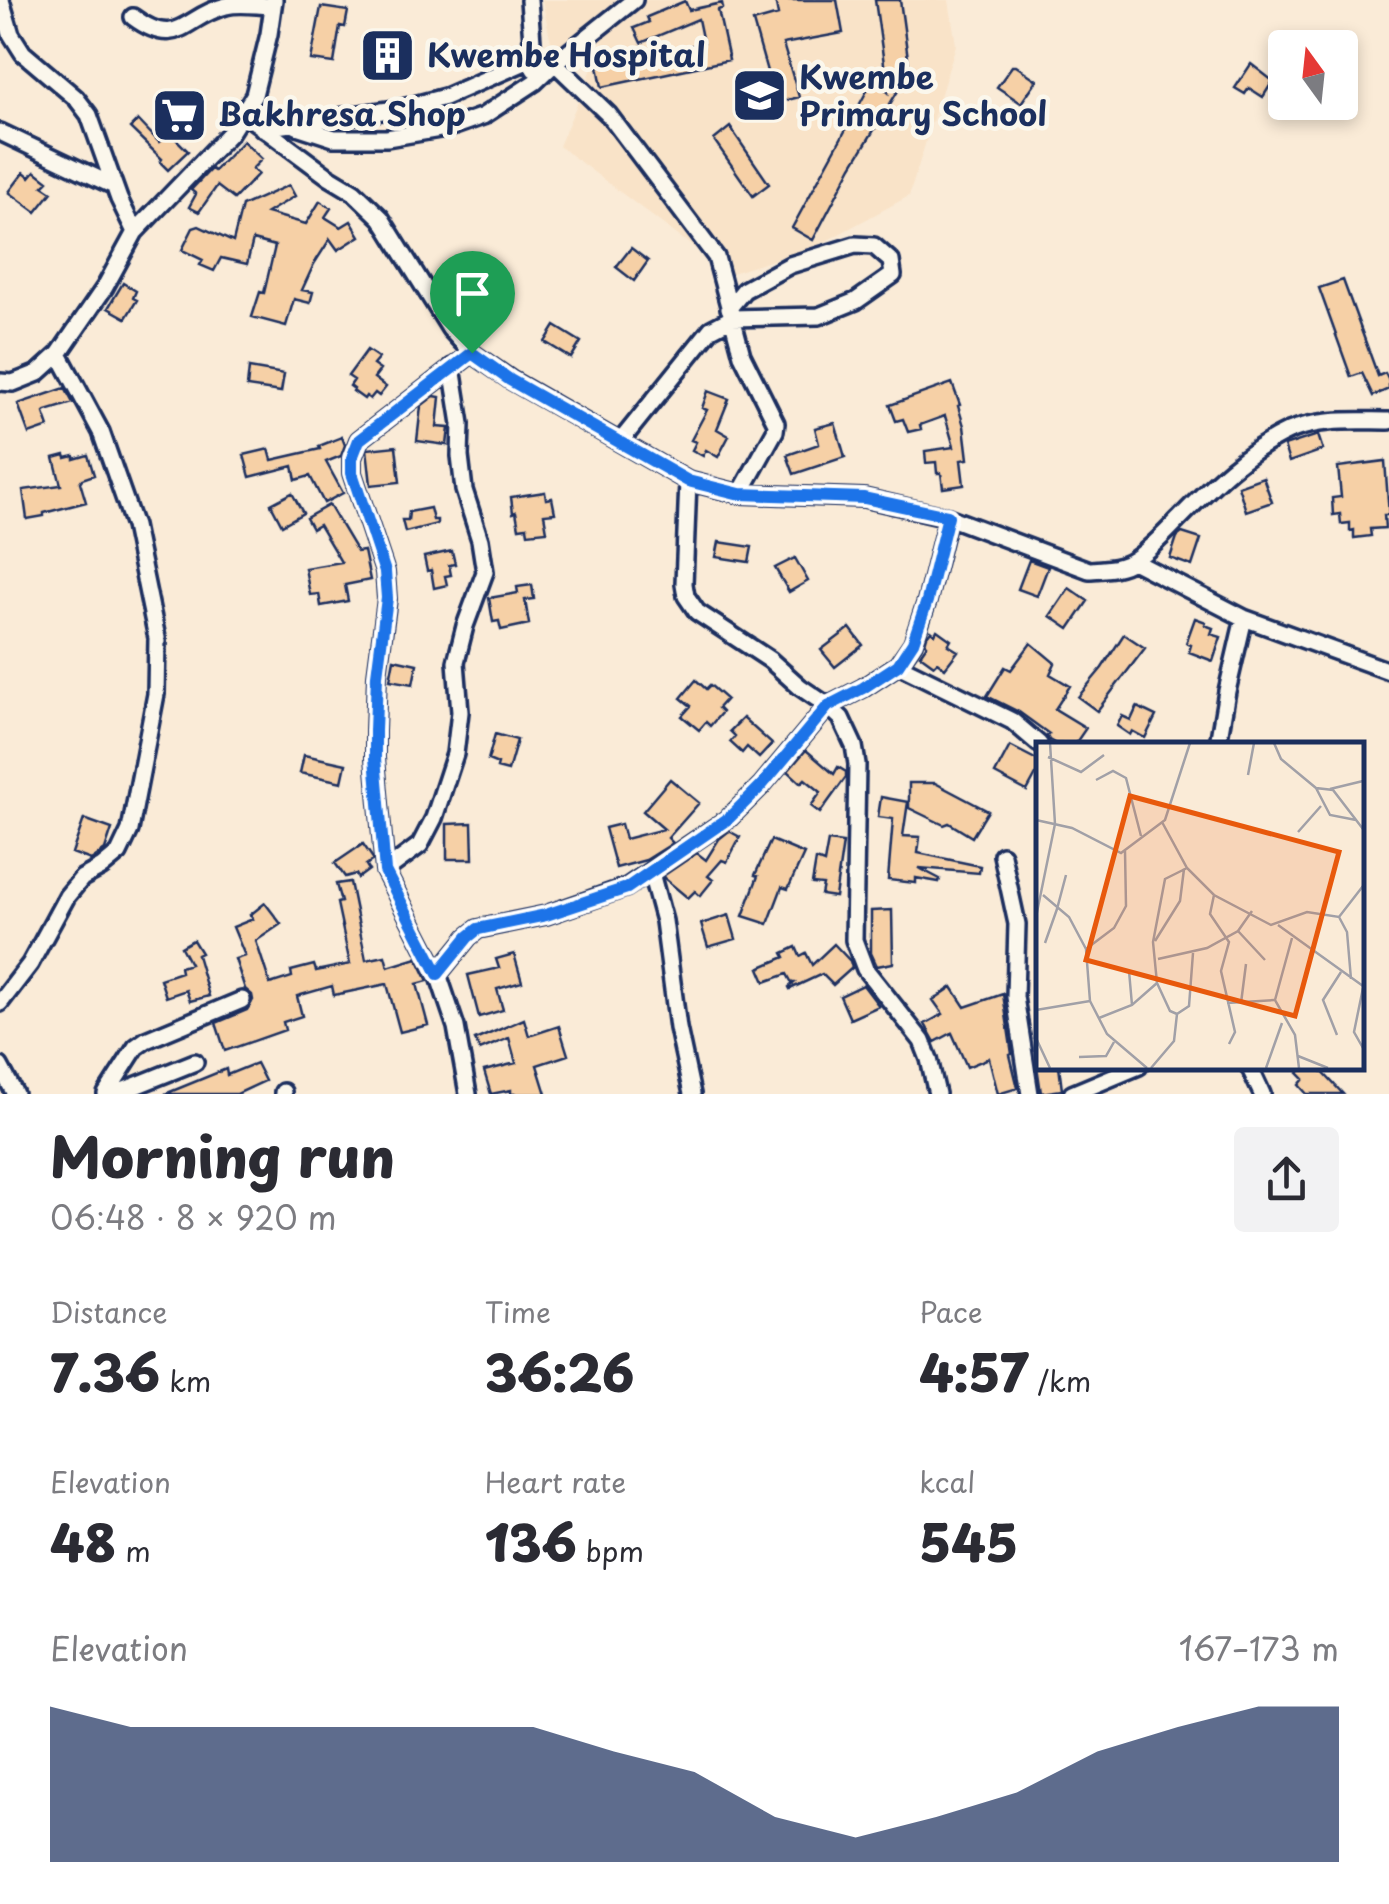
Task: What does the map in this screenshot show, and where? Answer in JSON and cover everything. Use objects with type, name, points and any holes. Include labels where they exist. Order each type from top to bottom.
[{"type":"street","points":[[1,0],[11,34],[23,52],[76,98],[89,115],[135,232]]},
{"type":"street","points":[[530,0],[536,82]]},
{"type":"street","points":[[290,124],[334,138],[386,138],[420,134],[483,116],[536,82],[634,0]]},
{"type":"street","points":[[0,382],[14,383],[38,373],[60,354],[105,287],[135,232],[230,133],[254,95],[274,3],[224,6],[184,28],[164,32],[150,30],[133,17]]},
{"type":"street","points":[[262,128],[403,108],[446,97],[532,59],[555,63],[631,141],[712,251],[747,368],[776,422],[775,431],[740,494]]},
{"type":"street","points":[[243,113],[354,192],[382,218],[450,329],[472,353],[510,380],[688,481],[740,494],[864,498],[948,516],[1090,570],[1133,561],[1228,470],[1292,430],[1324,421],[1389,420]]},
{"type":"street","points":[[0,132],[114,186]]},
{"type":"street","points":[[620,442],[710,328],[730,313],[744,290],[790,265],[854,246],[874,246],[891,261],[894,275],[856,301],[819,316],[730,313]]},
{"type":"street","points":[[468,1094],[456,1027],[438,974],[385,871],[375,731],[386,585],[352,473],[352,458],[359,440],[472,353]]},
{"type":"street","points":[[0,1002],[30,964],[67,896],[82,878],[119,853],[130,830],[156,694],[157,638],[134,526],[101,432],[60,354]]},
{"type":"street","points":[[385,871],[420,846],[434,818],[460,733],[458,651],[485,572],[480,540],[464,490],[461,424],[452,367]]},
{"type":"street","points":[[688,481],[684,584],[690,604],[828,706],[848,731],[857,764],[854,940],[865,969],[922,1040],[937,1094]]},
{"type":"street","points":[[438,974],[478,929],[546,915],[627,888],[729,818],[828,706],[898,665],[913,642],[927,601],[948,516]]},
{"type":"street","points":[[1133,561],[1244,618],[1389,671]]},
{"type":"street","points":[[1218,742],[1244,618]]},
{"type":"street","points":[[898,665],[1012,721],[1037,742]]},
{"type":"street","points":[[1002,854],[1018,924],[1015,997],[1030,1094]]},
{"type":"street","points":[[651,873],[664,921],[678,1028],[692,1094]]},
{"type":"street","points":[[106,1094],[136,1047],[146,1040],[242,1000]]},
{"type":"street","points":[[114,1094],[195,1062]]},
{"type":"street","points":[[0,1066],[15,1094]]},
{"type":"street","points":[[1072,1094],[1132,1069]]},
{"type":"street","points":[[1250,1069],[1262,1094]]},
{"type":"shaded area","name":"Kwembe Primary School","points":[[542,0],[949,0],[956,45],[909,196],[817,246],[729,274],[559,146],[604,41],[565,57],[557,70]]},
{"type":"building","points":[[775,0],[837,0],[843,33],[783,44],[799,97],[776,103],[753,22],[778,15]]},
{"type":"building","points":[[875,0],[900,0],[911,80],[904,81],[813,240],[792,228],[874,78],[888,92]]},
{"type":"building","points":[[685,1],[689,10],[722,3],[723,8],[718,10],[729,60],[602,87],[598,66],[703,43],[698,19],[641,43],[634,28],[649,22],[647,17]]},
{"type":"building","points":[[321,7],[348,11],[345,27],[340,26],[334,63],[311,60]]},
{"type":"building","points":[[1251,64],[1268,77],[1263,97],[1249,88],[1245,94],[1235,88]]},
{"type":"building","points":[[1012,66],[1037,80],[1021,103],[997,87]]},
{"type":"building","points":[[138,120],[159,142],[169,132],[188,151],[168,170],[130,128]]},
{"type":"building","points":[[730,127],[769,184],[753,196],[714,140]]},
{"type":"building","points":[[243,141],[262,159],[252,169],[258,174],[234,199],[217,186],[199,212],[189,207],[196,194],[191,190]]},
{"type":"building","points":[[35,171],[48,181],[43,186],[52,192],[36,212],[9,192],[24,172],[30,177]]},
{"type":"building","points":[[289,185],[295,196],[267,213],[306,224],[320,201],[331,208],[325,217],[341,227],[351,221],[360,236],[338,250],[330,239],[302,290],[313,292],[310,303],[294,299],[286,326],[252,317],[260,292],[264,293],[275,246],[253,240],[247,264],[221,258],[214,271],[200,265],[203,260],[182,250],[193,228],[199,226],[233,242],[242,206]]},
{"type":"building","points":[[631,248],[648,261],[634,281],[616,267]]},
{"type":"building","points":[[1343,280],[1378,376],[1385,373],[1389,381],[1389,389],[1373,396],[1362,373],[1351,377],[1319,288]]},
{"type":"building","points":[[123,283],[136,291],[133,298],[137,300],[126,318],[108,308]]},
{"type":"building","points":[[555,326],[581,342],[571,358],[545,342]]},
{"type":"building","points":[[367,350],[379,358],[373,365],[380,370],[374,378],[386,387],[379,396],[375,393],[364,399],[353,391],[350,386],[354,380],[348,376]]},
{"type":"building","points":[[249,368],[284,374],[281,392],[247,387]]},
{"type":"building","points":[[952,383],[960,405],[968,459],[961,460],[964,485],[943,488],[936,462],[926,463],[925,451],[954,447],[945,416],[908,432],[903,419],[896,421],[890,405]]},
{"type":"building","points":[[65,388],[73,403],[46,411],[49,427],[29,434],[18,404]]},
{"type":"building","points":[[708,391],[729,399],[717,429],[729,436],[718,457],[706,450],[703,456],[692,450],[696,442],[691,440],[707,410],[702,408]]},
{"type":"building","points":[[434,396],[440,397],[437,427],[449,428],[447,445],[417,441],[421,406]]},
{"type":"building","points":[[835,423],[845,457],[794,474],[787,455],[819,444],[815,428]]},
{"type":"building","points":[[1318,435],[1323,450],[1289,462],[1284,446]]},
{"type":"building","points":[[342,437],[345,445],[341,456],[326,462],[343,493],[324,503],[310,476],[296,480],[293,466],[250,477],[244,455],[269,449],[272,460],[320,449],[319,446]]},
{"type":"building","points":[[396,446],[400,482],[371,485],[367,449]]},
{"type":"building","points":[[65,455],[74,459],[88,455],[94,475],[80,482],[86,502],[27,519],[23,490],[61,485],[54,458]]},
{"type":"building","points":[[1385,461],[1389,515],[1384,515],[1385,528],[1370,529],[1371,536],[1354,538],[1350,523],[1341,524],[1340,514],[1333,515],[1332,498],[1341,497],[1338,467]]},
{"type":"building","points":[[1263,477],[1272,502],[1246,511],[1238,486]]},
{"type":"building","points":[[545,492],[546,499],[552,498],[555,513],[544,514],[547,531],[528,533],[527,527],[519,528],[511,497]]},
{"type":"building","points":[[292,493],[303,513],[282,525],[271,504]]},
{"type":"building","points":[[329,505],[357,552],[364,551],[370,580],[345,585],[348,601],[321,606],[319,594],[310,595],[305,568],[341,562],[319,525],[312,529],[306,518]]},
{"type":"building","points":[[430,508],[437,524],[405,532],[402,520],[408,520],[409,512]]},
{"type":"building","points":[[1182,533],[1201,539],[1192,566],[1170,558]]},
{"type":"building","points":[[719,542],[752,547],[749,562],[716,557]]},
{"type":"building","points":[[452,551],[455,564],[449,565],[447,585],[434,588],[424,557]]},
{"type":"building","points":[[795,558],[808,581],[789,592],[775,568]]},
{"type":"building","points":[[1029,560],[1048,567],[1037,596],[1018,589]]},
{"type":"building","points":[[532,585],[534,599],[525,600],[529,624],[501,630],[499,621],[493,622],[489,598],[518,593],[517,587]]},
{"type":"building","points":[[1069,588],[1088,601],[1069,629],[1050,616]]},
{"type":"building","points":[[1195,618],[1213,628],[1211,634],[1221,637],[1213,661],[1189,652],[1191,645],[1186,643]]},
{"type":"building","points":[[850,628],[863,645],[835,667],[821,650]]},
{"type":"building","points":[[937,630],[958,651],[945,668],[920,655],[927,645],[927,636]]},
{"type":"building","points":[[1124,634],[1145,648],[1097,711],[1078,697]]},
{"type":"building","points":[[1031,643],[1055,663],[1050,674],[1070,686],[1055,709],[1086,728],[1076,742],[1052,742],[1049,734],[1019,712],[987,696],[1005,667],[1011,670]]},
{"type":"building","points":[[394,659],[417,664],[413,684],[390,680]]},
{"type":"building","points":[[696,680],[706,689],[710,685],[726,699],[718,708],[722,712],[710,726],[706,722],[699,730],[682,716],[691,706],[681,698]]},
{"type":"building","points":[[1137,707],[1156,716],[1145,738],[1132,731],[1130,735],[1117,726],[1122,716],[1131,720]]},
{"type":"building","points":[[743,718],[772,744],[759,758],[747,747],[742,753],[730,742],[735,736],[730,731]]},
{"type":"building","points":[[495,734],[517,740],[508,771],[488,760]]},
{"type":"building","points":[[1010,746],[1036,759],[1036,774],[1027,791],[995,774]]},
{"type":"building","points":[[806,750],[834,774],[838,767],[846,772],[820,813],[811,806],[821,792],[805,779],[801,783],[788,771]]},
{"type":"building","points":[[304,755],[346,764],[342,782],[300,773]]},
{"type":"building","points":[[670,779],[699,803],[668,838],[673,843],[646,860],[616,868],[605,828],[621,824],[625,839],[664,829],[643,811]]},
{"type":"building","points":[[909,783],[935,783],[988,811],[972,837],[949,823],[944,825],[909,808]]},
{"type":"building","points":[[881,797],[908,802],[903,836],[920,837],[918,853],[980,866],[979,873],[919,868],[940,879],[939,882],[916,878],[916,883],[888,880],[893,819],[878,817]]},
{"type":"building","points":[[84,819],[112,829],[105,850],[91,860],[72,853]]},
{"type":"building","points":[[472,823],[473,859],[447,859],[447,824]]},
{"type":"building","points":[[729,831],[740,837],[727,862],[722,860],[708,876],[713,880],[700,896],[695,891],[688,898],[664,878],[697,853],[706,860]]},
{"type":"building","points":[[771,840],[804,854],[788,889],[782,887],[768,924],[743,916]]},
{"type":"building","points":[[828,841],[843,843],[835,897],[821,895],[823,885],[812,884],[816,860],[824,863]]},
{"type":"building","points":[[363,844],[373,860],[366,865],[369,870],[358,878],[356,874],[345,877],[335,863]]},
{"type":"building","points":[[350,882],[366,960],[385,956],[388,967],[417,958],[428,981],[417,984],[428,1025],[400,1032],[387,984],[334,995],[332,986],[297,996],[302,1016],[283,1022],[285,1030],[225,1051],[216,1023],[247,1010],[253,1000],[235,959],[245,956],[233,927],[253,919],[250,915],[265,903],[281,924],[256,941],[270,984],[292,977],[291,971],[314,965],[316,971],[350,964],[336,884]]},
{"type":"building","points":[[892,910],[893,963],[877,966],[871,953],[871,911]]},
{"type":"building","points":[[729,915],[736,939],[708,947],[701,924]]},
{"type":"building","points":[[193,940],[201,953],[197,955],[209,996],[190,1001],[186,990],[166,997],[160,979],[181,972],[180,967],[190,964],[181,947]]},
{"type":"building","points":[[834,944],[852,968],[833,985],[822,974],[790,989],[794,983],[787,974],[765,982],[759,968],[785,957],[783,953],[796,947],[800,956],[806,953],[812,965]]},
{"type":"building","points":[[514,954],[522,982],[497,989],[503,1010],[479,1017],[468,975],[499,968],[496,959]]},
{"type":"building","points":[[863,985],[879,1006],[850,1019],[840,996]]},
{"type":"building","points":[[952,987],[965,1007],[1003,994],[1018,1088],[998,1094],[989,1058],[967,1067],[952,1033],[935,1042],[925,1024],[943,1014],[933,1000]]},
{"type":"building","points":[[524,1019],[529,1036],[559,1026],[568,1055],[537,1065],[546,1094],[511,1094],[511,1090],[491,1094],[484,1071],[516,1063],[509,1038],[480,1050],[475,1040]]},
{"type":"building","points":[[256,1063],[265,1081],[237,1094],[165,1094],[226,1069],[227,1075]]},
{"type":"building","points":[[1037,1069],[1059,1069],[1062,1090],[1041,1093]]},
{"type":"building","points":[[1301,1069],[1320,1069],[1343,1094],[1307,1094],[1299,1085],[1304,1079],[1298,1073]]},
{"type":"place","name":"Kwembe Hospital","points":[[388,56]]},
{"type":"place","name":"Kwembe Primary School","points":[[760,96]]},
{"type":"place","name":"Bakhresa Shop","points":[[179,115]]},
{"type":"route","points":[[472,353],[510,380],[688,481],[740,494],[864,498],[948,516],[927,601],[913,642],[898,665],[828,706],[729,818],[627,888],[546,915],[478,929],[438,974],[385,871],[375,731],[377,675],[387,598],[385,572],[359,498],[352,458],[359,440],[472,353]]}]
